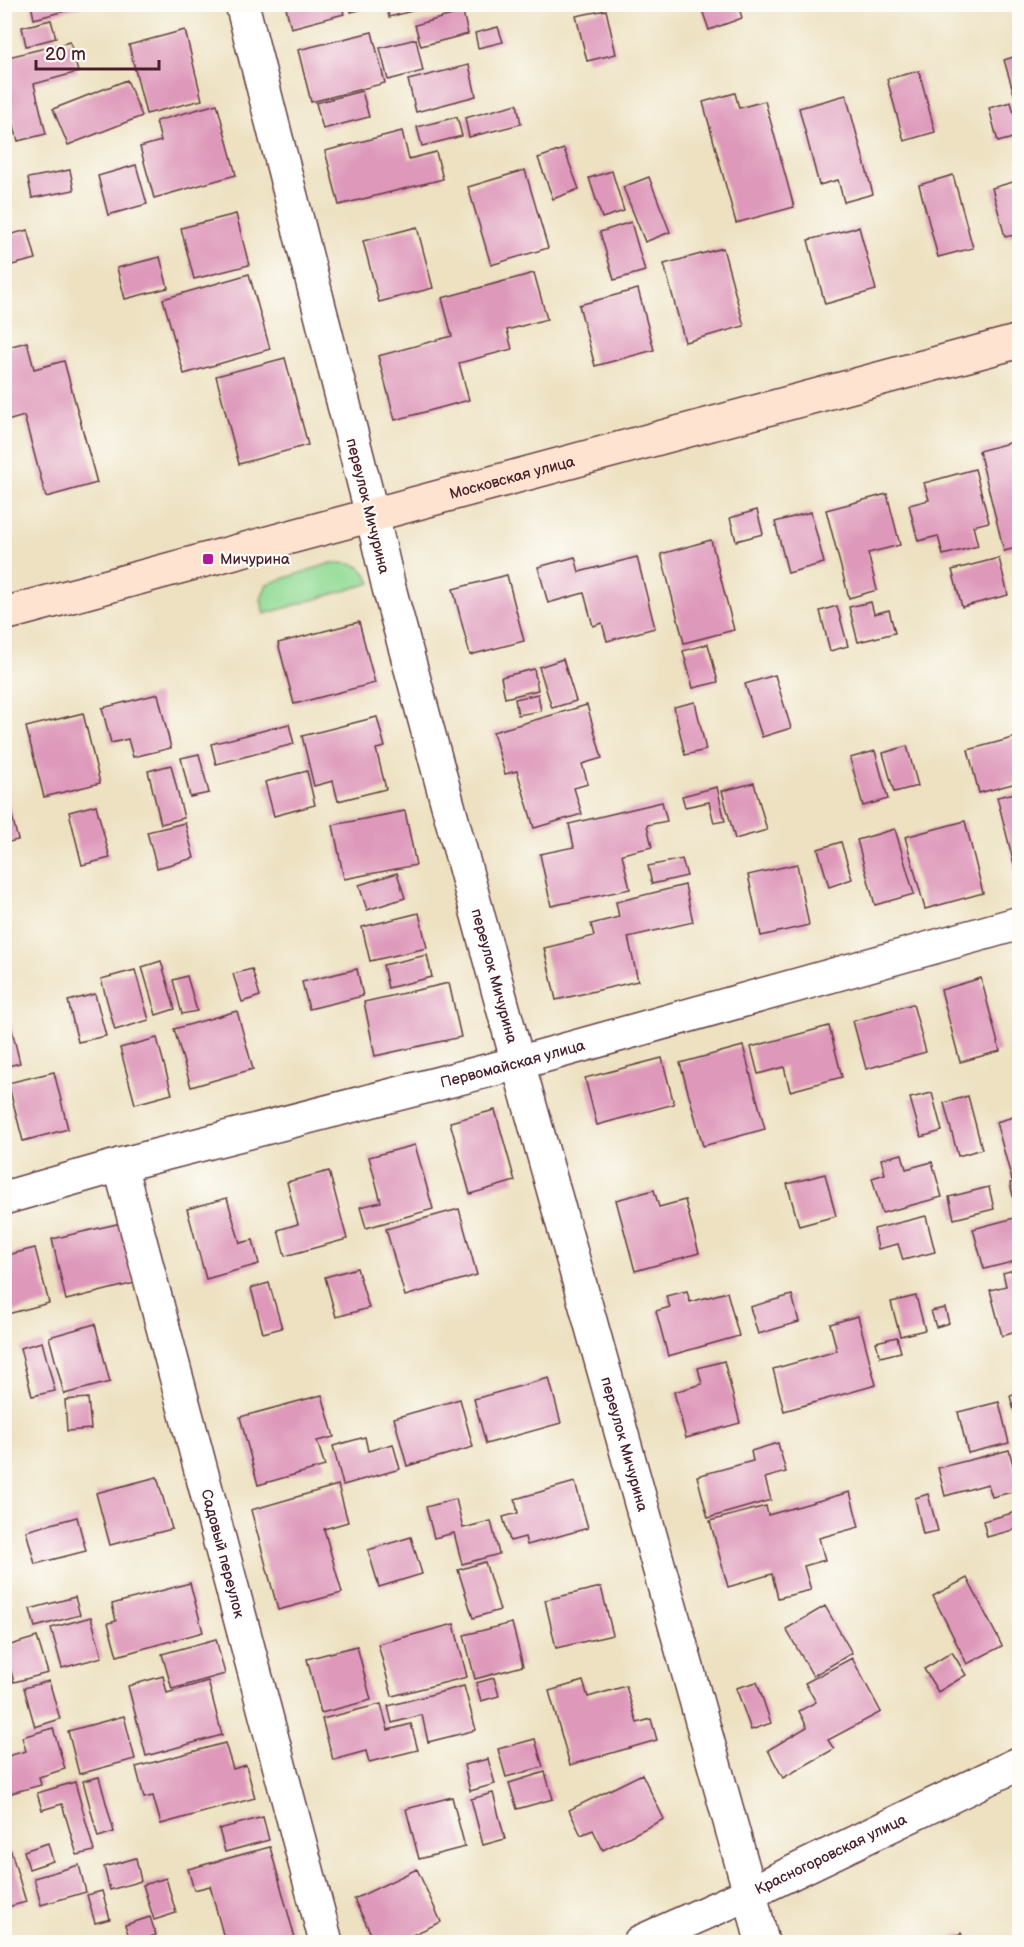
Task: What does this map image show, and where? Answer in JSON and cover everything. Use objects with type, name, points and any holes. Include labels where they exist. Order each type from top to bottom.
[{"type":"main road","name":"Московская улица","points":[[4,614],[1020,341]]},
{"type":"street","name":"переулок Мичурина","points":[[242,4],[389,588],[762,1942]]},
{"type":"street","name":"Первомайская улица","points":[[4,1198],[518,1063],[1020,924]]},
{"type":"street","name":"Садовый переулок","points":[[120,1166],[326,1942]]},
{"type":"street","name":"Красногоровская улица","points":[[640,1942],[750,1893],[1020,1763]]},
{"type":"green space","points":[[331,563],[345,563],[360,567],[371,583],[264,614],[261,599],[267,584]]},
{"type":"building","points":[[31,4],[88,4],[88,5],[34,19]]},
{"type":"building","points":[[285,4],[341,4],[344,14],[291,28]]},
{"type":"building","points":[[349,4],[378,4],[378,5],[351,12]]},
{"type":"building","points":[[386,4],[435,4],[435,5],[389,17]]},
{"type":"building","points":[[700,4],[738,4],[742,18],[709,30]]},
{"type":"building","points":[[606,10],[616,54],[587,61],[576,16]]},
{"type":"building","points":[[463,12],[468,34],[421,46],[415,25]]},
{"type":"building","points":[[51,20],[56,38],[26,46],[22,27]]},
{"type":"building","points":[[498,27],[503,42],[478,48],[475,33]]},
{"type":"building","points":[[185,30],[202,100],[146,114],[129,45]]},
{"type":"building","points":[[372,32],[385,83],[311,102],[298,50]]},
{"type":"building","points":[[416,39],[423,71],[388,80],[380,48]]},
{"type":"building","points":[[70,42],[78,72],[34,84],[46,134],[18,141],[4,87],[4,58]]},
{"type":"building","points":[[1020,55],[1020,111],[1019,111],[1004,60]]},
{"type":"building","points":[[469,65],[476,96],[416,112],[408,80]]},
{"type":"building","points":[[919,71],[935,132],[904,141],[887,79]]},
{"type":"building","points":[[127,80],[142,116],[68,145],[53,109]]},
{"type":"building","points":[[362,91],[369,117],[323,129],[316,103]]},
{"type":"building","points":[[735,93],[739,108],[765,101],[794,207],[736,223],[703,102]]},
{"type":"building","points":[[846,95],[873,194],[844,202],[838,180],[819,185],[799,108]]},
{"type":"building","points":[[1011,102],[1020,136],[998,142],[989,108]]},
{"type":"building","points":[[217,104],[236,175],[154,198],[140,147],[161,141],[156,121]]},
{"type":"building","points":[[517,104],[521,124],[469,137],[465,118]]},
{"type":"building","points":[[457,117],[462,136],[422,146],[417,127]]},
{"type":"building","points":[[402,131],[409,159],[436,152],[443,179],[339,205],[325,151]]},
{"type":"building","points":[[564,149],[579,189],[553,199],[538,158]]},
{"type":"building","points":[[136,165],[147,204],[108,215],[98,176]]},
{"type":"building","points":[[70,170],[74,190],[32,198],[28,178]]},
{"type":"building","points":[[525,170],[548,248],[491,265],[468,187]]},
{"type":"building","points":[[612,171],[624,211],[602,218],[589,178]]},
{"type":"building","points":[[953,175],[973,248],[938,257],[919,185]]},
{"type":"building","points":[[649,177],[670,232],[645,242],[623,187]]},
{"type":"building","points":[[1020,180],[1020,234],[1005,237],[992,188]]},
{"type":"building","points":[[236,214],[249,265],[194,279],[181,228]]},
{"type":"building","points":[[631,222],[645,271],[614,280],[600,232]]},
{"type":"building","points":[[417,227],[433,288],[379,302],[363,241]]},
{"type":"building","points":[[859,227],[876,290],[825,304],[808,240]]},
{"type":"building","points":[[28,230],[36,259],[4,267],[4,236]]},
{"type":"building","points":[[723,248],[744,326],[685,342],[664,264]]},
{"type":"building","points":[[160,257],[168,288],[125,299],[117,268]]},
{"type":"building","points":[[534,273],[547,319],[507,330],[512,349],[459,363],[469,400],[395,420],[378,356],[452,336],[442,298]]},
{"type":"building","points":[[249,274],[270,349],[184,374],[163,299]]},
{"type":"building","points":[[638,289],[654,350],[595,366],[579,305]]},
{"type":"building","points":[[27,342],[34,369],[64,361],[97,483],[46,497],[24,416],[4,422],[4,348]]},
{"type":"building","points":[[285,358],[308,445],[239,464],[216,376]]},
{"type":"building","points":[[1020,440],[1020,547],[1004,551],[979,451]]},
{"type":"building","points":[[975,469],[989,522],[973,526],[978,546],[943,555],[938,536],[918,541],[909,505],[929,500],[924,483]]},
{"type":"building","points":[[887,494],[900,545],[868,553],[877,590],[849,598],[826,510]]},
{"type":"building","points":[[757,510],[763,534],[736,541],[730,518]]},
{"type":"building","points":[[811,512],[824,563],[788,573],[775,522]]},
{"type":"building","points":[[711,540],[734,630],[684,643],[661,554]]},
{"type":"building","points":[[575,557],[579,572],[637,557],[655,628],[607,641],[602,623],[593,626],[584,593],[548,603],[538,567]]},
{"type":"building","points":[[999,558],[1008,595],[962,607],[952,570]]},
{"type":"building","points":[[507,575],[524,641],[470,655],[453,589]]},
{"type":"building","points":[[871,602],[874,614],[889,610],[895,633],[858,642],[849,607]]},
{"type":"building","points":[[837,606],[848,646],[830,651],[820,611]]},
{"type":"building","points":[[359,622],[375,683],[294,704],[278,643]]},
{"type":"building","points":[[708,644],[718,682],[693,688],[683,651]]},
{"type":"building","points":[[563,659],[576,701],[552,708],[539,667]]},
{"type":"building","points":[[534,669],[538,690],[505,698],[501,677]]},
{"type":"building","points":[[775,675],[791,728],[762,737],[745,684]]},
{"type":"building","points":[[158,694],[171,748],[133,757],[128,739],[111,743],[102,708]]},
{"type":"building","points":[[538,694],[541,711],[518,715],[515,699]]},
{"type":"building","points":[[695,702],[706,750],[685,755],[674,707]]},
{"type":"building","points":[[587,705],[602,758],[582,764],[588,784],[574,788],[582,814],[534,828],[517,771],[505,774],[493,732]]},
{"type":"building","points":[[83,713],[100,783],[44,797],[26,727]]},
{"type":"building","points":[[377,717],[385,747],[376,749],[386,789],[338,801],[333,781],[314,786],[302,736]]},
{"type":"building","points":[[289,724],[294,744],[216,764],[211,744]]},
{"type":"building","points":[[1020,736],[1020,782],[979,793],[968,750]]},
{"type":"building","points":[[907,746],[918,786],[894,792],[883,753]]},
{"type":"building","points":[[875,751],[888,799],[863,806],[850,758]]},
{"type":"building","points":[[199,754],[209,793],[190,797],[181,758]]},
{"type":"building","points":[[171,765],[184,818],[161,824],[148,771]]},
{"type":"building","points":[[307,771],[315,805],[274,816],[265,782]]},
{"type":"building","points":[[754,783],[767,830],[735,839],[722,791]]},
{"type":"building","points":[[717,787],[725,821],[714,823],[709,802],[685,807],[682,796]]},
{"type":"building","points":[[1020,792],[1020,867],[1015,868],[997,797]]},
{"type":"building","points":[[662,802],[667,821],[647,825],[652,847],[622,854],[630,889],[551,906],[540,854],[574,847],[569,824]]},
{"type":"building","points":[[9,804],[18,840],[4,843],[4,805]]},
{"type":"building","points":[[96,805],[110,858],[82,865],[69,812]]},
{"type":"building","points":[[405,811],[416,865],[344,879],[333,825]]},
{"type":"building","points":[[965,821],[983,893],[925,909],[905,837]]},
{"type":"building","points":[[185,823],[194,858],[157,868],[147,832]]},
{"type":"building","points":[[895,829],[914,894],[875,905],[857,840]]},
{"type":"building","points":[[841,842],[852,879],[829,887],[818,849]]},
{"type":"building","points":[[682,859],[687,876],[652,884],[648,866]]},
{"type":"building","points":[[797,864],[809,925],[761,936],[748,875]]},
{"type":"building","points":[[397,873],[405,898],[367,910],[359,885]]},
{"type":"building","points":[[685,885],[693,922],[628,937],[638,981],[556,1000],[544,948],[594,936],[591,924],[619,917],[616,902]]},
{"type":"building","points":[[419,913],[427,948],[370,961],[362,927]]},
{"type":"building","points":[[427,955],[432,977],[388,988],[383,965]]},
{"type":"building","points":[[161,961],[175,1009],[156,1015],[142,967]]},
{"type":"building","points":[[252,969],[260,996],[242,1002],[233,974]]},
{"type":"building","points":[[357,969],[363,996],[309,1009],[302,982]]},
{"type":"building","points":[[135,970],[149,1020],[115,1030],[101,979]]},
{"type":"building","points":[[187,976],[197,1011],[182,1014],[173,980]]},
{"type":"building","points":[[981,978],[1000,1051],[960,1062],[941,990]]},
{"type":"building","points":[[449,983],[461,1037],[375,1056],[364,1002]]},
{"type":"building","points":[[95,994],[106,1036],[78,1042],[68,1001]]},
{"type":"building","points":[[913,1004],[926,1052],[866,1069],[853,1021]]},
{"type":"building","points":[[237,1011],[253,1069],[191,1087],[174,1029]]},
{"type":"building","points":[[10,1022],[20,1063],[4,1067],[4,1023]]},
{"type":"building","points":[[829,1026],[842,1077],[790,1091],[784,1067],[758,1074],[751,1047]]},
{"type":"building","points":[[157,1038],[172,1094],[135,1104],[120,1048]]},
{"type":"building","points":[[743,1046],[765,1129],[703,1146],[680,1063]]},
{"type":"building","points":[[662,1058],[674,1104],[597,1125],[585,1078]]},
{"type":"building","points":[[54,1072],[68,1129],[23,1141],[8,1083]]},
{"type":"building","points":[[932,1093],[942,1131],[921,1137],[910,1098]]},
{"type":"building","points":[[968,1096],[982,1149],[958,1156],[944,1103]]},
{"type":"building","points":[[495,1110],[515,1181],[470,1194],[450,1122]]},
{"type":"building","points":[[1020,1115],[1020,1178],[1012,1180],[996,1122]]},
{"type":"building","points":[[415,1145],[433,1209],[366,1228],[360,1207],[381,1202],[369,1157]]},
{"type":"building","points":[[902,1154],[906,1169],[932,1162],[942,1197],[882,1213],[872,1178],[885,1174],[881,1159]]},
{"type":"building","points":[[329,1171],[347,1239],[285,1256],[278,1230],[298,1224],[287,1182]]},
{"type":"building","points":[[825,1174],[836,1216],[799,1226],[787,1184]]},
{"type":"building","points":[[1020,1181],[1020,1260],[984,1269],[973,1229],[1018,1217],[1010,1183]]},
{"type":"building","points":[[989,1187],[994,1209],[954,1219],[949,1197]]},
{"type":"building","points":[[654,1190],[659,1207],[685,1200],[699,1253],[635,1271],[616,1200]]},
{"type":"building","points":[[227,1198],[240,1243],[253,1240],[259,1264],[206,1279],[187,1209]]},
{"type":"building","points":[[459,1209],[477,1275],[405,1296],[386,1229]]},
{"type":"building","points":[[926,1216],[935,1252],[903,1260],[898,1244],[878,1249],[874,1229]]},
{"type":"building","points":[[121,1223],[135,1283],[66,1300],[52,1239]]},
{"type":"building","points":[[35,1248],[49,1303],[4,1315],[4,1256]]},
{"type":"building","points":[[357,1268],[369,1308],[336,1317],[325,1277]]},
{"type":"building","points":[[1020,1268],[1020,1331],[1002,1336],[990,1290],[1006,1286],[1003,1273]]},
{"type":"building","points":[[269,1283],[282,1328],[263,1333],[251,1288]]},
{"type":"building","points":[[687,1291],[690,1302],[727,1292],[739,1336],[668,1356],[656,1311],[670,1307],[666,1296]]},
{"type":"building","points":[[792,1295],[799,1322],[758,1334],[750,1307]]},
{"type":"building","points":[[916,1296],[925,1330],[900,1336],[891,1302]]},
{"type":"building","points":[[945,1308],[949,1323],[936,1327],[931,1311]]},
{"type":"building","points":[[858,1316],[876,1385],[784,1411],[773,1369],[837,1351],[830,1324]]},
{"type":"building","points":[[95,1324],[110,1382],[64,1394],[49,1337]]},
{"type":"building","points":[[897,1337],[901,1352],[880,1357],[876,1342]]},
{"type":"building","points":[[42,1342],[55,1391],[32,1396],[20,1348]]},
{"type":"building","points":[[724,1361],[740,1423],[686,1438],[674,1392],[702,1384],[698,1368]]},
{"type":"building","points":[[549,1378],[561,1423],[486,1444],[474,1399]]},
{"type":"building","points":[[1020,1393],[1020,1430],[1019,1430],[1010,1396]]},
{"type":"building","points":[[322,1395],[334,1437],[317,1441],[325,1466],[258,1485],[240,1417]]},
{"type":"building","points":[[88,1398],[91,1429],[67,1431],[65,1400]]},
{"type":"building","points":[[460,1399],[473,1447],[407,1466],[394,1418]]},
{"type":"building","points":[[999,1402],[1009,1443],[968,1453],[958,1412]]},
{"type":"building","points":[[365,1437],[368,1451],[393,1444],[400,1469],[343,1485],[333,1446]]},
{"type":"building","points":[[778,1443],[786,1472],[765,1478],[771,1500],[708,1518],[697,1476],[753,1461],[751,1451]]},
{"type":"building","points":[[1009,1450],[1020,1490],[992,1497],[988,1484],[945,1496],[938,1468]]},
{"type":"building","points":[[157,1477],[172,1529],[110,1545],[96,1493]]},
{"type":"building","points":[[575,1482],[588,1528],[527,1545],[525,1537],[510,1541],[503,1517],[518,1513],[515,1499]]},
{"type":"building","points":[[338,1485],[348,1522],[324,1529],[342,1593],[278,1610],[251,1510]]},
{"type":"building","points":[[850,1492],[859,1527],[819,1538],[825,1560],[804,1566],[811,1590],[778,1598],[772,1574],[728,1587],[710,1521],[766,1506],[768,1515]]},
{"type":"building","points":[[928,1494],[938,1531],[923,1534],[915,1498]]},
{"type":"building","points":[[456,1499],[463,1528],[491,1521],[499,1554],[462,1564],[454,1533],[434,1538],[426,1507]]},
{"type":"building","points":[[1020,1511],[1020,1528],[987,1537],[983,1521]]},
{"type":"building","points":[[77,1517],[86,1551],[35,1564],[26,1531]]},
{"type":"building","points":[[411,1537],[422,1574],[379,1587],[368,1550]]},
{"type":"building","points":[[485,1562],[500,1610],[473,1618],[458,1570]]},
{"type":"building","points":[[967,1578],[1002,1646],[967,1664],[933,1596]]},
{"type":"building","points":[[190,1583],[203,1632],[117,1656],[108,1623],[116,1621],[112,1604]]},
{"type":"building","points":[[601,1587],[613,1635],[556,1648],[545,1600]]},
{"type":"building","points":[[75,1597],[80,1615],[35,1627],[30,1609]]},
{"type":"building","points":[[825,1606],[852,1653],[813,1676],[786,1629]]},
{"type":"building","points":[[91,1617],[102,1657],[62,1668],[51,1628]]},
{"type":"building","points":[[512,1623],[523,1666],[475,1679],[464,1635]]},
{"type":"building","points":[[454,1624],[467,1677],[392,1696],[378,1644]]},
{"type":"building","points":[[37,1637],[48,1673],[14,1682],[4,1647]]},
{"type":"building","points":[[216,1639],[225,1674],[172,1689],[162,1654]]},
{"type":"building","points":[[357,1646],[371,1700],[321,1713],[307,1659]]},
{"type":"building","points":[[952,1652],[966,1675],[938,1692],[924,1669]]},
{"type":"building","points":[[852,1658],[881,1712],[828,1740],[834,1749],[783,1778],[768,1750],[807,1727],[799,1711],[816,1702],[805,1683]]},
{"type":"building","points":[[163,1676],[167,1693],[208,1681],[222,1735],[146,1756],[128,1686]]},
{"type":"building","points":[[494,1678],[499,1696],[481,1701],[476,1683]]},
{"type":"building","points":[[49,1681],[60,1719],[35,1727],[24,1688]]},
{"type":"building","points":[[583,1681],[588,1697],[626,1686],[637,1723],[651,1719],[657,1740],[570,1765],[549,1691]]},
{"type":"building","points":[[757,1682],[771,1723],[751,1730],[736,1688]]},
{"type":"building","points":[[464,1686],[476,1730],[428,1742],[422,1715],[392,1723],[388,1706]]},
{"type":"building","points":[[381,1704],[388,1730],[411,1724],[418,1750],[369,1762],[366,1751],[333,1760],[322,1719]]},
{"type":"building","points":[[124,1716],[135,1759],[79,1774],[68,1731]]},
{"type":"building","points":[[53,1728],[65,1769],[39,1777],[41,1785],[4,1795],[4,1757],[26,1751],[22,1737]]},
{"type":"building","points":[[535,1739],[543,1767],[506,1777],[498,1749]]},
{"type":"building","points":[[225,1743],[233,1769],[246,1765],[255,1798],[161,1824],[153,1796],[144,1798],[136,1767]]},
{"type":"building","points":[[488,1759],[495,1784],[470,1791],[464,1765]]},
{"type":"building","points":[[545,1772],[553,1799],[517,1809],[509,1783]]},
{"type":"building","points":[[642,1774],[664,1819],[603,1850],[593,1830],[581,1835],[569,1810]]},
{"type":"building","points":[[99,1777],[114,1832],[98,1837],[83,1781]]},
{"type":"building","points":[[75,1782],[94,1851],[77,1855],[62,1804],[42,1810],[37,1793]]},
{"type":"building","points":[[493,1793],[505,1839],[483,1845],[471,1799]]},
{"type":"building","points":[[452,1797],[465,1847],[419,1859],[406,1809]]},
{"type":"building","points":[[263,1817],[269,1840],[225,1852],[219,1829]]},
{"type":"building","points":[[48,1843],[53,1861],[29,1869],[24,1851]]},
{"type":"building","points":[[270,1847],[296,1942],[225,1942],[210,1886],[194,1890],[188,1869]]},
{"type":"building","points":[[11,1851],[26,1902],[4,1908],[4,1853]]},
{"type":"building","points":[[136,1858],[141,1881],[110,1890],[104,1867]]},
{"type":"building","points":[[79,1865],[86,1892],[41,1905],[34,1878]]},
{"type":"building","points":[[417,1869],[441,1922],[397,1942],[375,1942],[354,1899]]},
{"type":"building","points":[[166,1878],[176,1913],[154,1920],[143,1885]]},
{"type":"building","points":[[102,1891],[110,1919],[95,1923],[87,1895]]},
{"type":"building","points":[[150,1917],[156,1935],[131,1942],[125,1925]]},
{"type":"building","points":[[961,1933],[965,1942],[941,1942]]},
{"type":"place","name":"Мичурина","points":[[208,559]]}]
